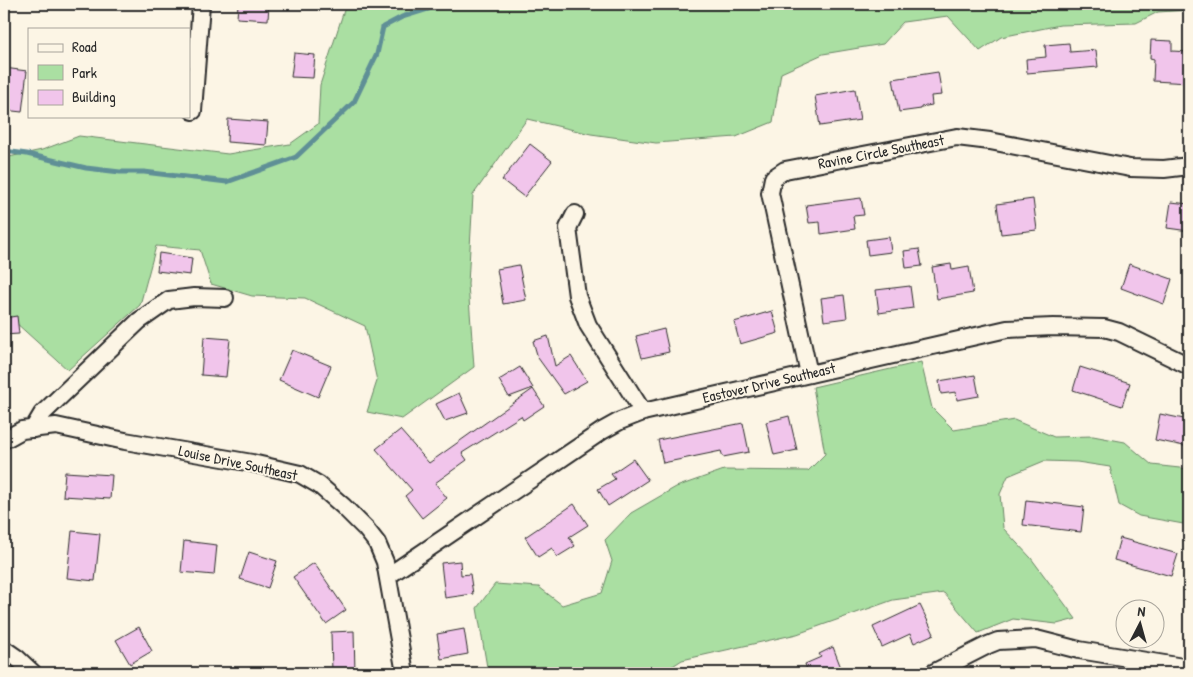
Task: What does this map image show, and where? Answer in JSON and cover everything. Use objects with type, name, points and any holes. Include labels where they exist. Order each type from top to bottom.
[{"type":"street","points":[[193,111],[201,4]]},
{"type":"street","name":"Ravine Circle Southeast","points":[[809,374],[770,193],[773,178],[785,170],[957,138],[990,141],[1130,168],[1164,169],[1189,166]]},
{"type":"street","points":[[576,214],[568,228],[577,296],[588,325],[643,412]]},
{"type":"street","points":[[33,429],[42,414],[139,321],[168,300],[194,297],[225,298]]},
{"type":"street","name":"Eastover Drive Southeast","points":[[388,576],[602,431],[620,421],[643,412],[1007,329],[1053,327],[1104,328],[1119,332],[1189,366]]},
{"type":"street","name":"Louise Drive Southeast","points":[[4,440],[22,430],[56,426],[125,441],[252,463],[300,474],[319,485],[344,506],[377,543],[385,562],[405,673]]},
{"type":"street","points":[[933,673],[988,644],[998,641],[1036,638],[1079,650],[1189,668]]},
{"type":"street","points":[[4,649],[33,673]]},
{"type":"green space","points":[[346,4],[1189,4],[1189,10],[1158,12],[1136,23],[1060,25],[1001,37],[980,51],[948,16],[903,22],[883,44],[823,54],[781,73],[773,122],[736,137],[656,143],[591,134],[527,119],[473,195],[468,284],[474,367],[402,419],[367,412],[377,381],[365,326],[305,298],[252,296],[211,284],[200,250],[156,246],[140,305],[68,370],[4,312],[4,158],[42,150],[79,136],[228,154],[290,144],[318,124],[320,85]]},
{"type":"green space","points":[[921,362],[932,408],[954,430],[1014,420],[1054,437],[1093,436],[1125,442],[1152,465],[1189,469],[1189,525],[1139,516],[1119,505],[1110,467],[1077,462],[1044,461],[1008,476],[1000,494],[1003,528],[1031,558],[1076,619],[1057,624],[1013,619],[978,633],[944,593],[893,600],[797,634],[682,660],[662,673],[488,673],[477,608],[495,584],[539,587],[562,605],[602,593],[612,561],[605,540],[631,513],[676,487],[724,470],[808,471],[825,454],[813,387]]},
{"type":"building","points":[[238,4],[269,4],[268,20],[237,18]]},
{"type":"building","points":[[1151,40],[1172,41],[1172,51],[1189,52],[1189,83],[1153,81],[1154,59],[1150,58]]},
{"type":"building","points":[[1069,43],[1070,52],[1096,50],[1098,67],[1027,73],[1026,59],[1046,57],[1045,45]]},
{"type":"building","points":[[294,53],[315,55],[313,78],[291,77]]},
{"type":"building","points":[[4,68],[27,71],[22,112],[4,110]]},
{"type":"building","points":[[938,72],[942,95],[931,96],[932,105],[921,107],[921,109],[899,112],[893,79]]},
{"type":"building","points":[[855,89],[860,120],[820,126],[815,96]]},
{"type":"building","points":[[228,119],[268,122],[266,145],[227,142]]},
{"type":"building","points":[[530,144],[552,161],[524,197],[502,180]]},
{"type":"building","points":[[861,198],[864,215],[853,216],[855,229],[821,234],[820,222],[809,223],[806,205]]},
{"type":"building","points":[[1033,199],[1037,230],[1001,234],[997,204]]},
{"type":"building","points":[[1171,202],[1189,204],[1189,231],[1167,228]]},
{"type":"building","points":[[889,237],[891,252],[868,255],[866,240]]},
{"type":"building","points":[[919,249],[922,266],[906,268],[904,251]]},
{"type":"building","points":[[159,253],[192,258],[190,275],[157,271]]},
{"type":"building","points":[[951,264],[952,270],[969,267],[973,293],[937,299],[932,267]]},
{"type":"building","points":[[1129,264],[1172,279],[1164,304],[1121,288]]},
{"type":"building","points":[[519,265],[526,300],[503,304],[497,269]]},
{"type":"building","points":[[910,286],[913,308],[879,313],[876,290]]},
{"type":"building","points":[[844,295],[847,318],[824,321],[821,298]]},
{"type":"building","points":[[772,311],[778,333],[740,344],[734,322]]},
{"type":"building","points":[[17,316],[19,334],[4,335],[4,318]]},
{"type":"building","points":[[664,329],[669,352],[642,358],[636,336]]},
{"type":"building","points":[[548,336],[555,366],[571,356],[587,381],[564,394],[538,358],[533,341]]},
{"type":"building","points":[[204,337],[230,339],[226,377],[201,375]]},
{"type":"building","points":[[292,350],[331,366],[318,397],[279,380]]},
{"type":"building","points":[[520,367],[533,388],[509,397],[499,380]]},
{"type":"building","points":[[1080,367],[1130,383],[1122,406],[1073,390]]},
{"type":"building","points":[[975,375],[979,396],[957,400],[956,392],[941,394],[939,381]]},
{"type":"building","points":[[533,389],[544,406],[523,420],[521,416],[462,453],[467,460],[435,483],[447,498],[422,518],[405,496],[412,490],[376,449],[400,430],[429,463]]},
{"type":"building","points":[[459,393],[468,413],[445,421],[436,404]]},
{"type":"building","points":[[1160,414],[1189,420],[1189,447],[1155,440]]},
{"type":"building","points":[[789,416],[797,450],[774,455],[766,422]]},
{"type":"building","points":[[743,423],[749,452],[723,457],[721,451],[663,463],[658,440]]},
{"type":"building","points":[[633,459],[648,480],[608,506],[598,489],[615,479],[611,474]]},
{"type":"building","points":[[65,472],[112,475],[110,499],[63,496]]},
{"type":"building","points":[[1026,500],[1084,507],[1081,532],[1023,525]]},
{"type":"building","points":[[574,504],[588,525],[569,537],[575,546],[557,557],[552,548],[538,557],[525,537]]},
{"type":"building","points":[[72,531],[100,534],[95,581],[67,578]]},
{"type":"building","points":[[1120,538],[1178,554],[1171,576],[1114,560]]},
{"type":"building","points":[[184,541],[217,545],[214,575],[181,572]]},
{"type":"building","points":[[249,552],[277,561],[268,588],[240,579]]},
{"type":"building","points":[[460,561],[461,575],[470,574],[473,594],[445,598],[441,563]]},
{"type":"building","points":[[314,563],[346,610],[326,624],[293,577]]},
{"type":"building","points":[[920,605],[934,634],[914,643],[910,634],[882,647],[873,627]]},
{"type":"building","points":[[139,627],[152,651],[130,664],[116,640]]},
{"type":"building","points":[[464,629],[468,654],[441,659],[437,634]]},
{"type":"building","points":[[354,631],[355,673],[332,673],[331,632]]},
{"type":"building","points":[[833,647],[843,673],[808,673],[805,664],[821,657],[819,654]]},
{"type":"waterway","points":[[4,151],[27,154],[86,168],[120,172],[144,172],[227,182],[296,157],[354,102],[377,54],[383,27],[402,17],[444,4]]}]
